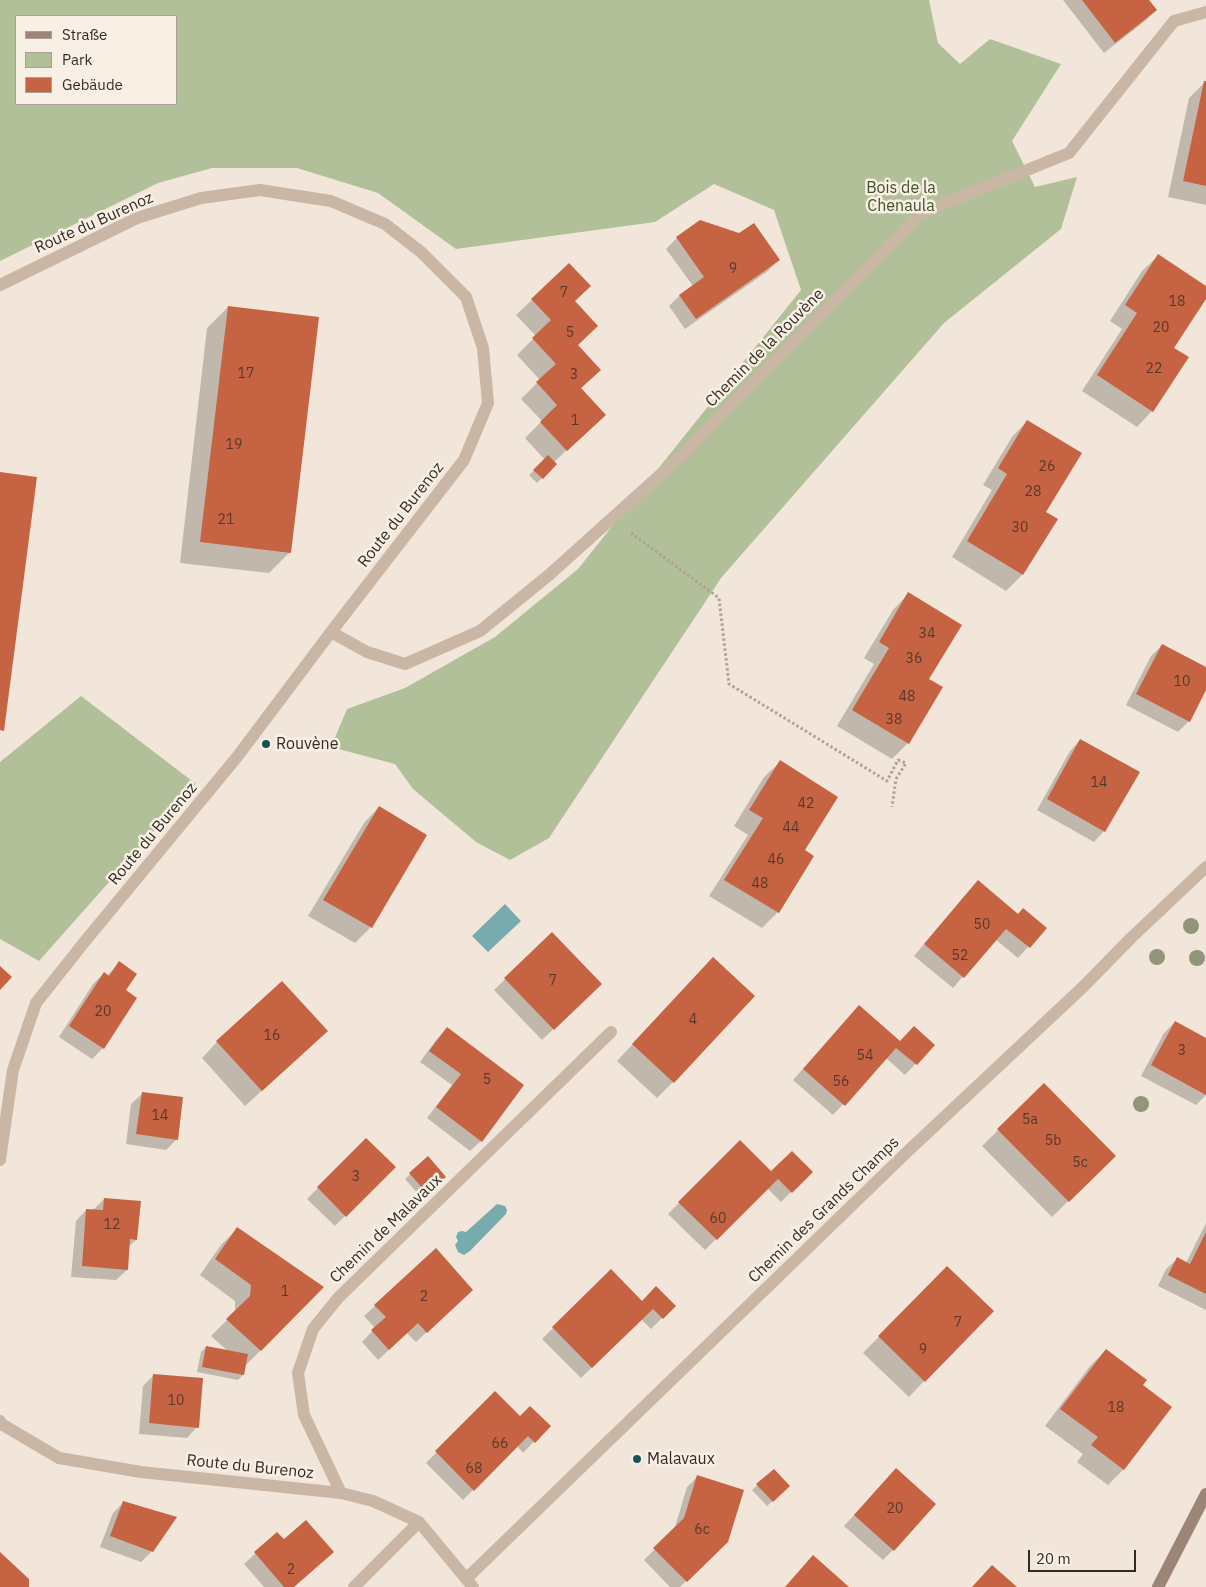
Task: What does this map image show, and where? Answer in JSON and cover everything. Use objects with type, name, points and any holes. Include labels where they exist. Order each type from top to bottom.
[{"type":"street","name":"Chemin de la Rouvène","points":[[331,632],[366,652],[404,664],[480,631],[549,576],[680,458],[921,213],[1069,153],[1174,21],[1206,12]]},
{"type":"street","name":"Route du Burenoz","points":[[0,285],[137,218],[201,198],[260,190],[331,200],[385,224],[422,252],[466,297],[483,348],[488,403],[464,460],[237,757],[86,940],[36,1004],[13,1070],[0,1160]]},
{"type":"street","name":"Chemin des Grands Champs","points":[[470,1582],[907,1152],[1083,987],[1131,938],[1206,867]]},
{"type":"street","name":"Chemin de Malavaux","points":[[341,1493],[304,1415],[298,1373],[313,1329],[338,1298],[610,1032]]},
{"type":"street","name":"Route du Burenoz","points":[[0,1420],[3,1425],[59,1458],[141,1472],[341,1493],[373,1500],[419,1522],[470,1582]]},
{"type":"street","points":[[1158,1587],[1206,1494]]},
{"type":"street","points":[[354,1587],[419,1522]]},
{"type":"path","points":[[604,526],[611,532],[620,526],[719,598],[729,684],[887,780],[898,760],[906,763],[896,779],[892,807]]},
{"type":"green space","name":"Bois de la Chenaula","points":[[0,0],[929,0],[938,43],[960,64],[990,39],[1061,64],[1012,141],[1035,187],[1077,177],[1061,229],[944,323],[721,578],[549,838],[510,860],[476,842],[413,789],[395,764],[331,747],[347,709],[405,688],[495,637],[578,569],[801,290],[774,210],[714,184],[655,222],[456,249],[378,193],[297,168],[212,168],[158,183],[0,261]]},
{"type":"green space","points":[[81,696],[196,784],[39,961],[0,939],[0,762]]},
{"type":"water","points":[[505,904],[521,921],[488,952],[472,936]]},
{"type":"water","points":[[497,1204],[505,1206],[506,1214],[470,1251],[464,1255],[458,1252],[455,1245],[458,1241],[456,1237],[458,1232],[466,1232]]},
{"type":"building","points":[[1082,0],[1149,0],[1157,10],[1115,43]]},
{"type":"building","points":[[1204,81],[1206,81],[1206,186],[1183,181]]},
{"type":"building","points":[[700,220],[739,233],[754,223],[780,260],[696,319],[679,295],[704,277],[676,237]]},
{"type":"building","points":[[1158,254],[1206,286],[1206,299],[1174,348],[1189,357],[1153,412],[1097,375],[1137,313],[1125,305]]},
{"type":"building","points":[[569,263],[591,286],[575,301],[598,326],[578,345],[601,370],[581,388],[606,415],[567,451],[540,422],[557,405],[536,382],[556,364],[532,338],[551,320],[531,299]]},
{"type":"building","points":[[228,306],[319,317],[291,553],[200,542]]},
{"type":"building","points":[[1027,420],[1082,453],[1046,512],[1058,519],[1023,575],[967,541],[1007,474],[998,468]]},
{"type":"building","points":[[548,455],[557,464],[543,479],[533,470]]},
{"type":"building","points":[[0,472],[37,477],[4,731],[0,730]]},
{"type":"building","points":[[908,592],[962,625],[929,679],[943,687],[909,744],[852,710],[889,648],[879,642]]},
{"type":"building","points":[[1162,644],[1206,667],[1206,690],[1190,722],[1136,694]]},
{"type":"building","points":[[1080,739],[1140,772],[1105,832],[1047,799]]},
{"type":"building","points":[[780,760],[838,797],[805,850],[814,856],[779,913],[724,880],[763,818],[749,810]]},
{"type":"building","points":[[379,806],[427,835],[372,928],[323,900]]},
{"type":"building","points":[[978,880],[1018,914],[1023,908],[1047,928],[1030,948],[1006,929],[964,978],[924,944]]},
{"type":"building","points":[[552,932],[602,984],[554,1030],[504,978]]},
{"type":"building","points":[[713,957],[755,996],[674,1083],[632,1044]]},
{"type":"building","points":[[119,961],[137,974],[126,990],[137,998],[104,1049],[69,1026],[104,972],[109,976]]},
{"type":"building","points":[[0,966],[12,977],[0,990]]},
{"type":"building","points":[[282,981],[328,1031],[262,1091],[216,1041]]},
{"type":"building","points":[[859,1005],[900,1041],[914,1026],[935,1045],[917,1065],[896,1048],[845,1106],[803,1069]]},
{"type":"building","points":[[1175,1021],[1206,1038],[1206,1095],[1151,1065]]},
{"type":"building","points":[[447,1027],[524,1085],[482,1142],[436,1107],[461,1074],[429,1051]]},
{"type":"building","points":[[1044,1083],[1116,1156],[1069,1202],[997,1129]]},
{"type":"building","points":[[142,1092],[183,1097],[178,1140],[136,1134]]},
{"type":"building","points":[[366,1138],[396,1167],[346,1217],[317,1187]]},
{"type":"building","points":[[740,1140],[771,1171],[792,1151],[813,1172],[792,1193],[778,1179],[717,1240],[678,1202]]},
{"type":"building","points":[[428,1156],[446,1177],[427,1193],[409,1173]]},
{"type":"building","points":[[104,1198],[141,1201],[137,1240],[130,1239],[128,1270],[82,1266],[86,1209],[103,1210]]},
{"type":"building","points":[[237,1227],[324,1287],[261,1351],[226,1319],[250,1296],[251,1285],[215,1259]]},
{"type":"building","points":[[1206,1232],[1206,1294],[1168,1275],[1177,1257],[1190,1264]]},
{"type":"building","points":[[436,1248],[473,1290],[427,1333],[418,1323],[389,1350],[371,1330],[386,1317],[374,1305]]},
{"type":"building","points":[[947,1266],[994,1311],[925,1382],[878,1336]]},
{"type":"building","points":[[611,1269],[642,1301],[656,1286],[676,1306],[663,1319],[653,1309],[592,1368],[552,1327]]},
{"type":"building","points":[[206,1346],[248,1354],[244,1375],[202,1367]]},
{"type":"building","points":[[1106,1349],[1147,1380],[1143,1385],[1172,1407],[1124,1470],[1091,1445],[1098,1437],[1060,1409]]},
{"type":"building","points":[[153,1374],[203,1378],[199,1428],[149,1423]]},
{"type":"building","points":[[495,1391],[520,1416],[530,1406],[551,1426],[535,1443],[528,1436],[474,1491],[435,1451]]},
{"type":"building","points":[[896,1468],[936,1504],[894,1551],[854,1515]]},
{"type":"building","points":[[774,1469],[790,1486],[773,1502],[756,1484]]},
{"type":"building","points":[[697,1475],[744,1490],[728,1542],[687,1582],[653,1548],[684,1518]]},
{"type":"building","points":[[123,1501],[177,1517],[153,1552],[110,1536]]},
{"type":"building","points":[[306,1520],[334,1552],[294,1587],[284,1587],[254,1552],[277,1532],[284,1539]]},
{"type":"building","points":[[0,1552],[29,1579],[29,1587],[0,1587]]},
{"type":"building","points":[[813,1555],[849,1587],[785,1587]]},
{"type":"building","points":[[992,1565],[1017,1587],[972,1587]]},
{"type":"place","name":"Rouvène","points":[[266,744]]},
{"type":"place","name":"Malavaux","points":[[637,1459]]}]
